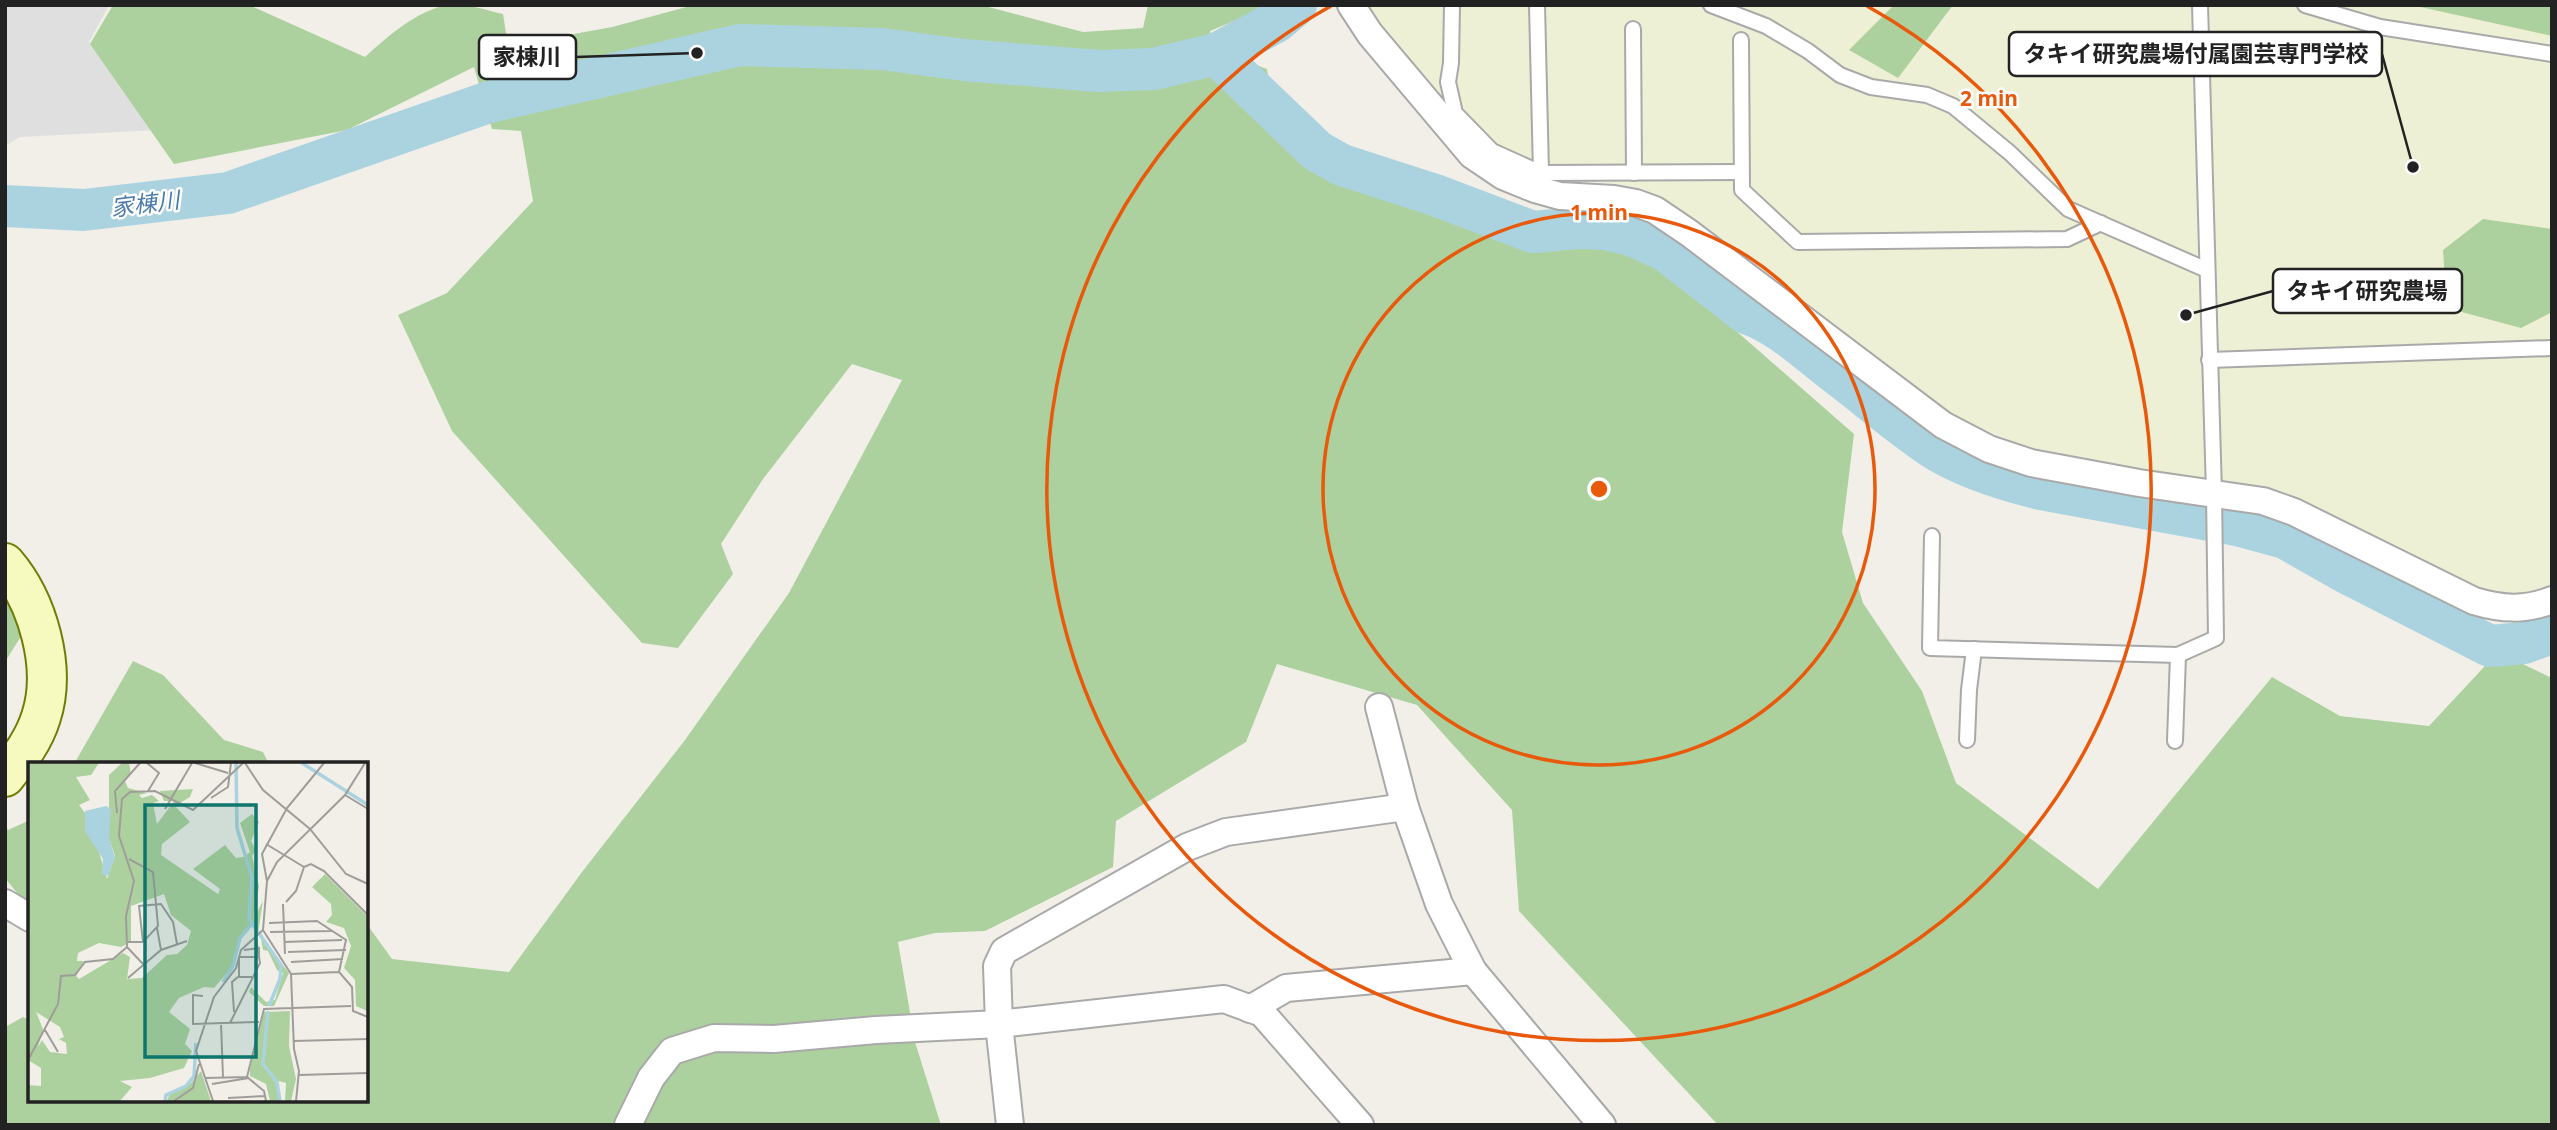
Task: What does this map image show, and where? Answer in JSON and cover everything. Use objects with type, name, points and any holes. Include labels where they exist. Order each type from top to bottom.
[{"type":"street","points":[[1351,5],[1370,34],[1472,155],[1503,176],[1535,189],[1560,196],[1636,203],[1655,211],[1689,233],[1943,425],[1989,449],[2031,463],[2139,483],[2263,501],[2294,512],[2498,608],[2522,608],[2552,600]]},
{"type":"street","points":[[5,563],[31,606],[43,646],[47,683],[42,716],[28,747],[5,778]]},
{"type":"street","points":[[1380,707],[1405,807],[1439,905],[1473,971],[1602,1125]]},
{"type":"street","points":[[1010,1125],[999,1024],[997,966],[1004,951],[1187,848],[1226,832],[1405,807]]},
{"type":"street","points":[[5,903],[28,917]]},
{"type":"street","points":[[1250,1009],[1286,988],[1473,971]]},
{"type":"street","points":[[628,1125],[650,1078],[672,1051],[714,1038],[774,1039],[876,1030],[999,1024],[1224,999],[1262,1013],[1360,1125]]},
{"type":"lane","points":[[1452,5],[1448,82],[1455,113],[1492,151],[1541,173],[1741,172]]},
{"type":"lane","points":[[1537,5],[1541,173]]},
{"type":"lane","points":[[1711,5],[1766,26],[1808,51],[1840,75],[1871,87],[1927,95],[1954,106],[2010,153],[2068,209],[2207,270]]},
{"type":"lane","points":[[1932,536],[1930,648],[2178,655],[2216,638],[2200,5]]},
{"type":"lane","points":[[2305,5],[2380,27],[2552,54]]},
{"type":"lane","points":[[1633,29],[1634,173]]},
{"type":"lane","points":[[1741,40],[1742,190],[1798,242],[2067,239],[2101,223]]},
{"type":"lane","points":[[2209,360],[2552,348]]},
{"type":"lane","points":[[1967,740],[1969,690],[1975,649]]},
{"type":"lane","points":[[2175,741],[2178,655]]},
{"type":"shaded area","points":[[5,5],[109,5],[89,42],[157,130],[20,137],[5,146]]},
{"type":"green space","points":[[113,5],[249,5],[365,57],[414,18],[448,5],[469,6],[503,14],[508,46],[612,27],[694,5],[981,5],[1083,32],[1143,28],[1148,5],[1264,5],[1244,17],[1210,31],[1214,50],[1267,69],[1276,134],[1341,169],[1464,204],[1640,247],[1854,434],[1842,532],[1863,603],[1922,691],[1956,783],[2098,889],[2272,677],[2340,716],[2429,726],[2498,652],[2552,678],[2552,1125],[1718,1125],[1519,911],[1512,810],[1417,705],[1277,664],[1246,742],[1116,821],[1113,867],[985,931],[935,933],[898,942],[915,1042],[941,1125],[5,1125],[5,1027],[23,1017],[28,1019],[28,1102],[368,1102],[368,926],[392,959],[509,972],[582,872],[685,740],[789,593],[902,380],[852,364],[763,479],[721,544],[733,574],[678,648],[642,643],[452,431],[398,315],[447,293],[533,201],[521,131],[492,129],[474,67],[347,130],[174,164],[90,44]]},
{"type":"green space","points":[[1362,5],[2552,5],[2552,586],[2522,598],[2491,596],[2279,490],[2106,464],[2025,447],[1957,417],[1894,372],[1747,258],[1644,188],[1600,182],[1538,179],[1478,147]]},
{"type":"green space","points":[[1894,5],[1953,5],[1898,78],[1849,50]]},
{"type":"green space","points":[[2411,5],[2552,5],[2552,36]]},
{"type":"green space","points":[[2483,219],[2552,229],[2552,312],[2521,328],[2447,308],[2443,250]]},
{"type":"green space","points":[[5,591],[23,633],[5,662]]},
{"type":"green space","points":[[133,661],[163,675],[224,740],[263,752],[268,762],[75,762]]},
{"type":"green space","points":[[28,821],[28,907],[5,878],[5,828],[8,830]]},
{"type":"waterway","name":"家棟川","points":[[5,206],[84,210],[228,193],[489,102],[740,45],[882,49],[964,60],[1098,71],[1154,69],[1216,54],[1276,22],[1296,5]]},
{"type":"waterway","points":[[1216,54],[1317,151],[1342,165],[1435,195],[1533,232],[1578,228],[1606,229],[1631,235],[1665,250],[1746,313],[1770,324],[1792,339],[1919,438],[1971,467],[2041,489],[2237,525],[2285,538],[2345,572],[2490,646],[2524,643],[2552,633]]},
{"type":"place","name":"家棟川","points":[[697,53]]},
{"type":"place","name":"タキイ研究農場付属園芸専門学校","points":[[2413,167]]},
{"type":"place","name":"タキイ研究農場","points":[[2186,315]]}]
